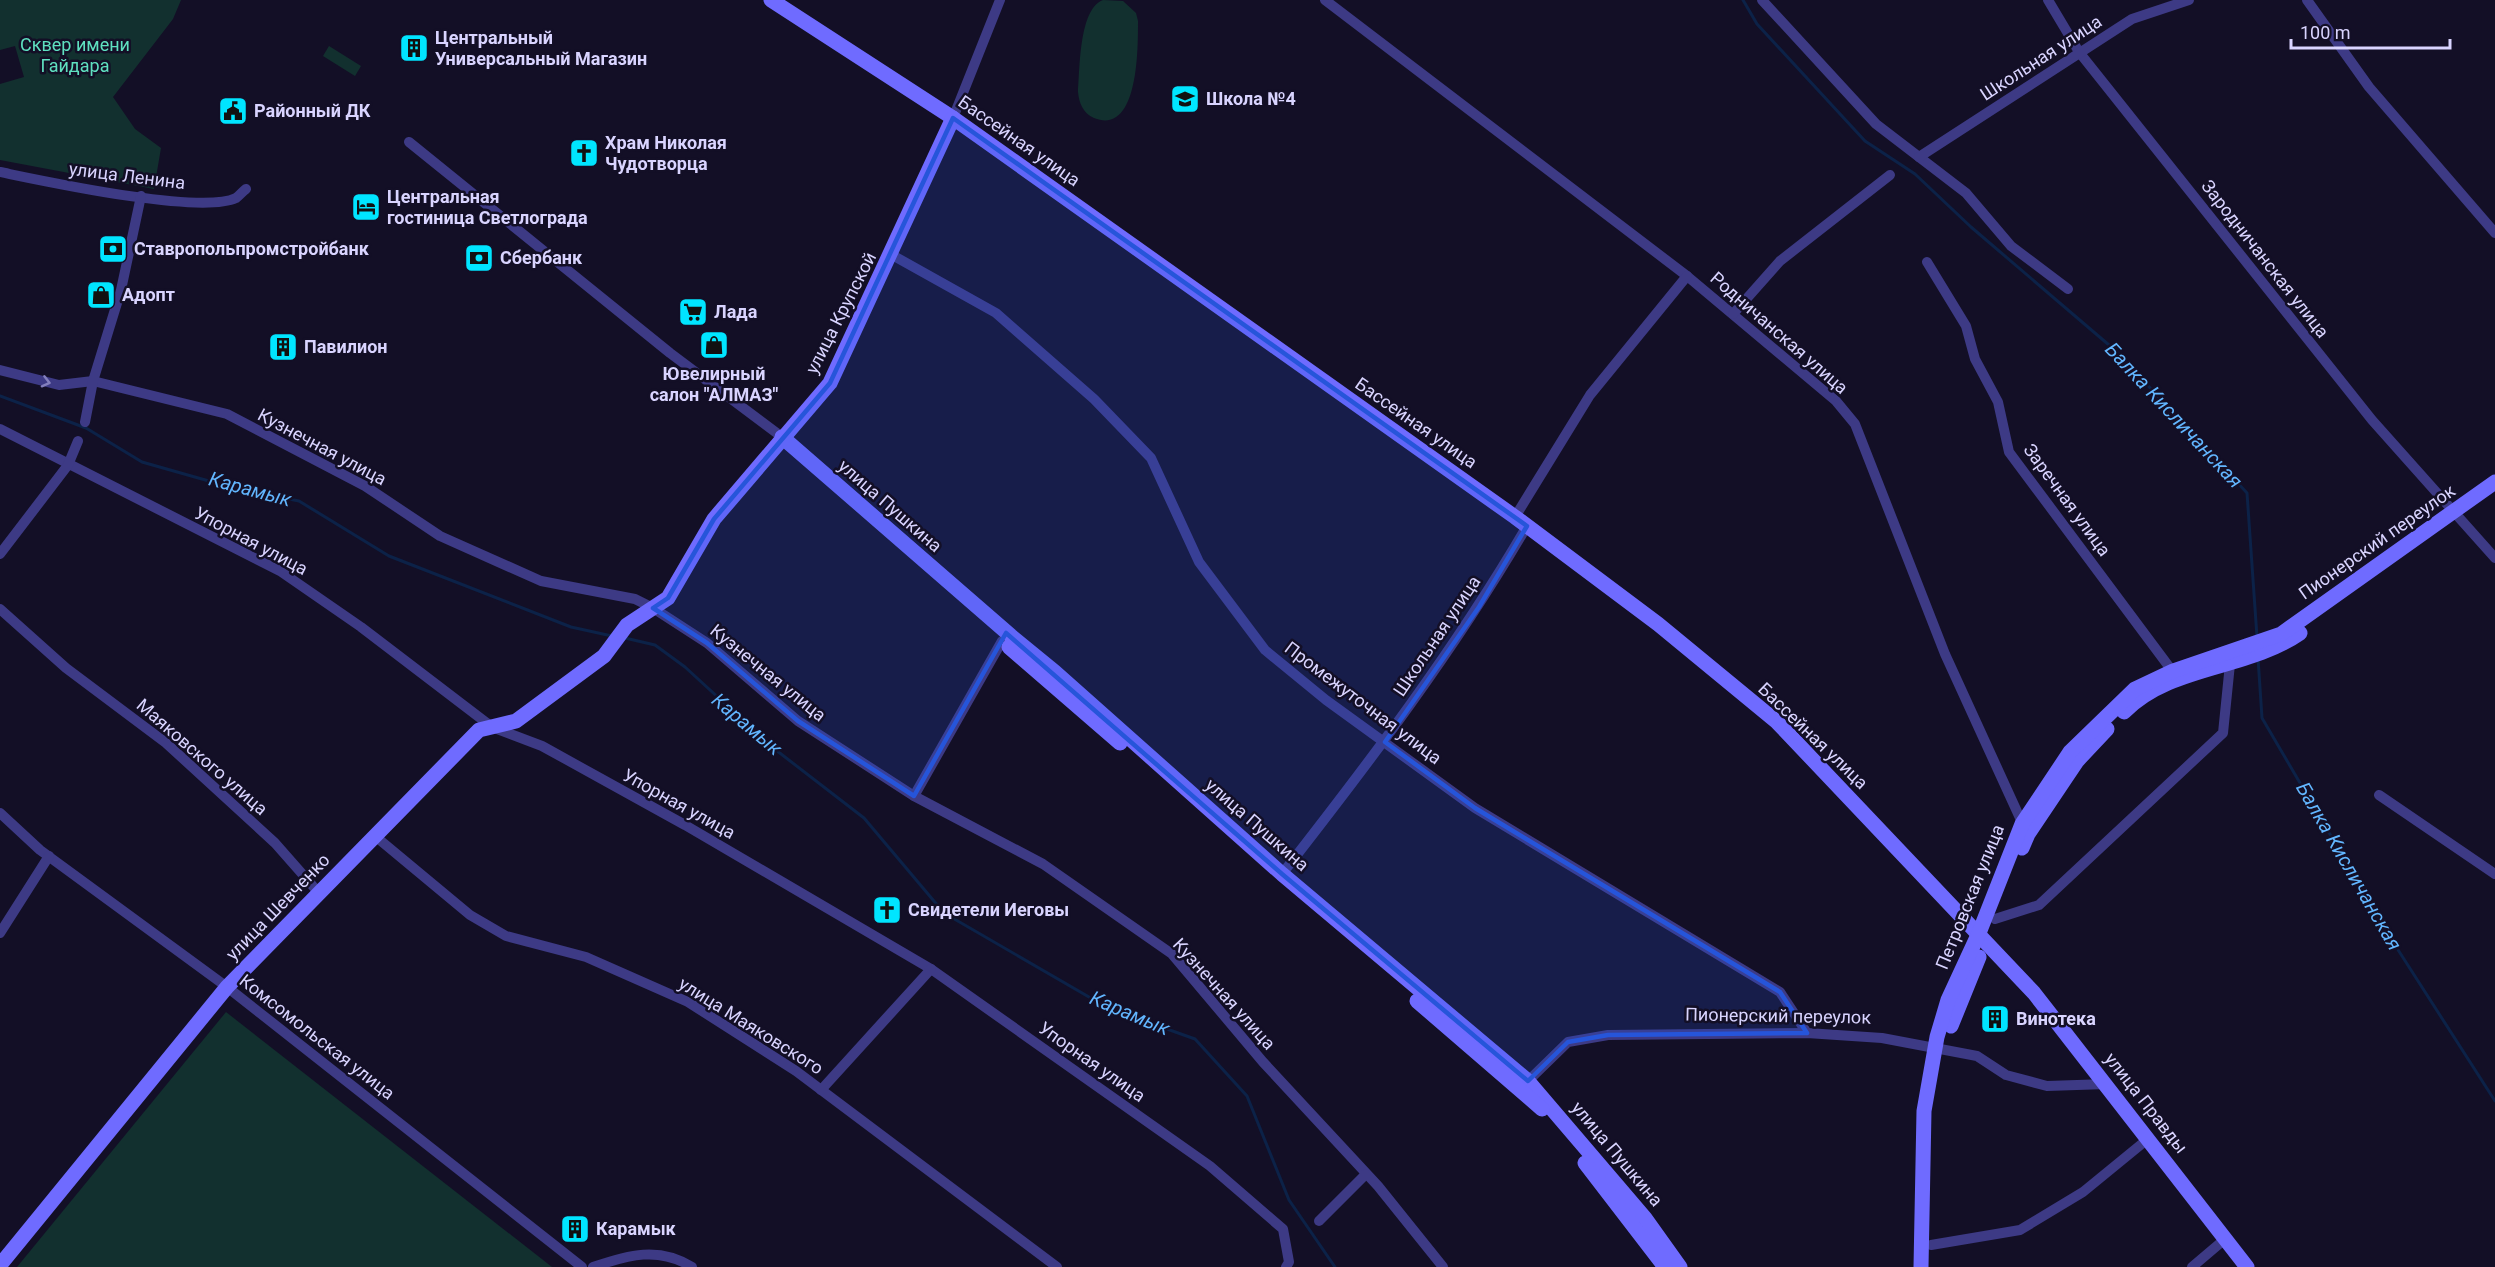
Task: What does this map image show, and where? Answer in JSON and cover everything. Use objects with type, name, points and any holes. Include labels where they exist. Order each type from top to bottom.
[{"type":"street","name":"Бассейная улица","points":[[771,0],[953,118],[1521,521],[1658,624],[1777,723],[1983,937]]},
{"type":"street","name":"улица Крупской","points":[[627,625],[668,598],[714,519],[830,383],[892,255],[953,118],[1000,0]]},
{"type":"street","name":"Родничанская улица","points":[[1325,0],[1687,276],[1836,401],[1855,424],[1945,654],[2025,829]]},
{"type":"street","points":[[1762,0],[1876,124],[1966,194],[2011,246],[2068,289]]},
{"type":"street","name":"Зародничанская улица","points":[[2048,0],[2079,52],[2372,420],[2495,558]]},
{"type":"street","name":"Школьная улица","points":[[1919,158],[2132,19],[2188,0]]},
{"type":"street","points":[[2307,0],[2369,87],[2495,233]]},
{"type":"street","name":"улица Пушкина","points":[[409,142],[661,345],[782,437],[1006,639],[1541,1107],[1665,1267]]},
{"type":"street","name":"улица Ленина","points":[[0,172],[102,192],[141,196],[219,201],[236,198],[246,189]]},
{"type":"street","points":[[1732,314],[1780,261],[1890,176]]},
{"type":"street","points":[[85,422],[93,381],[121,290],[141,196]]},
{"type":"street","name":"Промежуточная улица","points":[[892,255],[996,313],[1094,399],[1151,458],[1199,562],[1265,650],[1326,700],[1475,808],[1780,993],[1807,1033]]},
{"type":"street","name":"Заречная улица","points":[[1927,262],[1966,326],[1975,359],[1998,402],[2009,452],[2176,675]]},
{"type":"street","name":"Школьная улица","points":[[1282,874],[1385,742],[1479,607],[1521,521],[1590,395],[1687,276]]},
{"type":"street","name":"Кузнечная улица","points":[[0,370],[59,385],[93,381],[227,414],[365,486],[440,536],[541,582],[635,599],[653,608],[706,643],[798,721],[914,796],[1043,864],[1172,954],[1263,1062],[1366,1174],[1443,1267]]},
{"type":"street","name":"Упорная улица","points":[[0,429],[280,571],[361,627],[492,727],[542,746],[685,825],[931,969],[1210,1166],[1283,1229],[1289,1262],[1286,1267]]},
{"type":"street","points":[[0,554],[68,465],[78,441]]},
{"type":"street","name":"Пионерский переулок","points":[[2460,520],[2495,482]]},
{"type":"street","name":"Пионерский переулок","points":[[2282,639],[2495,494]]},
{"type":"street","name":"Маяковского улица","points":[[0,609],[66,668],[166,743],[275,843],[319,893]]},
{"type":"street","name":"улица Шевченко","points":[[0,1265],[227,987],[319,893],[479,730],[516,720],[604,656],[627,625]]},
{"type":"street","points":[[914,796],[1006,639]]},
{"type":"street","name":"улица Пушкина","points":[[1006,639],[1055,672],[1282,874],[1528,1081],[1645,1218],[1680,1267]]},
{"type":"street","points":[[1921,1267],[1924,1111],[1940,1048],[1983,937],[1995,919],[2025,829],[2077,761],[2135,701],[2176,675],[2237,649],[2282,639]]},
{"type":"street","points":[[2176,675],[2230,664],[2282,639]]},
{"type":"street","points":[[1995,919],[2039,905],[2223,733],[2230,664]]},
{"type":"street","points":[[2379,795],[2495,874]]},
{"type":"street","name":"Комсомольская улица","points":[[0,813],[49,856],[227,987],[582,1267]]},
{"type":"street","name":"Петровская улица","points":[[1983,937],[2025,829]]},
{"type":"street","name":"улица Маяковского","points":[[375,836],[470,915],[506,936],[586,957],[688,1002],[821,1090],[1057,1267]]},
{"type":"street","points":[[0,933],[49,856]]},
{"type":"street","name":"улица Правды","points":[[1983,937],[2034,993],[2107,1084],[2247,1267]]},
{"type":"street","points":[[821,1090],[931,969]]},
{"type":"street","name":"Пионерский переулок","points":[[1528,1081],[1568,1042],[1608,1035],[1807,1033],[1882,1038],[1977,1056],[2006,1074],[2047,1086],[2107,1084]]},
{"type":"street","points":[[1931,1267],[1935,1110],[1940,1048]]},
{"type":"street","points":[[1931,1245],[2020,1230],[2083,1192],[2149,1138]]},
{"type":"street","points":[[1319,1221],[1366,1174]]},
{"type":"street","points":[[2192,1267],[2225,1239]]},
{"type":"street","points":[[593,1267],[631,1254],[659,1253],[693,1267]]},
{"type":"highlighted area","points":[[953,118],[1527,526],[1479,607],[1385,742],[1475,808],[1780,992],[1807,1033],[1608,1035],[1568,1042],[1528,1081],[1282,874],[1006,633],[914,796],[798,721],[707,643],[653,608],[668,598],[714,519],[830,383]]},
{"type":"green space","name":"Сквер имени Гайдара","points":[[0,0],[181,0],[173,19],[113,97],[135,129],[161,148],[154,189],[0,160],[0,84],[24,77],[15,46],[0,50]]},
{"type":"green space","points":[[1103,0],[1123,1],[1136,13],[1138,21],[1133,86],[1128,102],[1120,114],[1109,120],[1094,118],[1087,113],[1081,104],[1078,92],[1080,55],[1085,27],[1095,6]]},
{"type":"green space","points":[[329,46],[361,66],[355,76],[323,56]]},
{"type":"green space","points":[[226,1012],[552,1267],[17,1267]]},
{"type":"waterway","name":"Балка Кисличанская","points":[[1743,0],[1757,24],[1865,141],[1915,174],[1971,227],[2116,351],[2247,493],[2257,637]]},
{"type":"waterway","name":"Карамык","points":[[0,396],[86,428],[142,462],[230,487],[299,501],[389,556],[571,627],[612,636]]},
{"type":"waterway","name":"Карамык","points":[[625,638],[655,645],[685,667],[772,747],[864,818],[944,913],[1108,1008],[1195,1039],[1247,1096],[1289,1200],[1335,1267]]},
{"type":"waterway","name":"Балка Кисличанская","points":[[2258,658],[2262,718],[2393,942],[2495,1101]]},
{"type":"place","name":"Центральный Универсальный Магазин","points":[[414,48]]},
{"type":"place","name":"Школа №4","points":[[1185,99]]},
{"type":"place","name":"Районный ДК","points":[[233,111]]},
{"type":"place","name":"Храм Николая Чудотворца","points":[[584,153]]},
{"type":"place","name":"Центральная гостиница Светлограда","points":[[366,207]]},
{"type":"place","name":"Ставропольпромстройбанк","points":[[113,249]]},
{"type":"place","name":"Сбербанк","points":[[479,258]]},
{"type":"place","name":"Адопт","points":[[101,295]]},
{"type":"place","name":"Лада","points":[[693,312]]},
{"type":"place","name":"Ювелирный салон \"АЛМАЗ\"","points":[[714,345]]},
{"type":"place","name":"Павилион","points":[[283,347]]},
{"type":"place","name":"Свидетели Иеговы","points":[[887,910]]},
{"type":"place","name":"Винотека","points":[[1995,1019]]},
{"type":"place","name":"Карамык","points":[[575,1229]]}]
